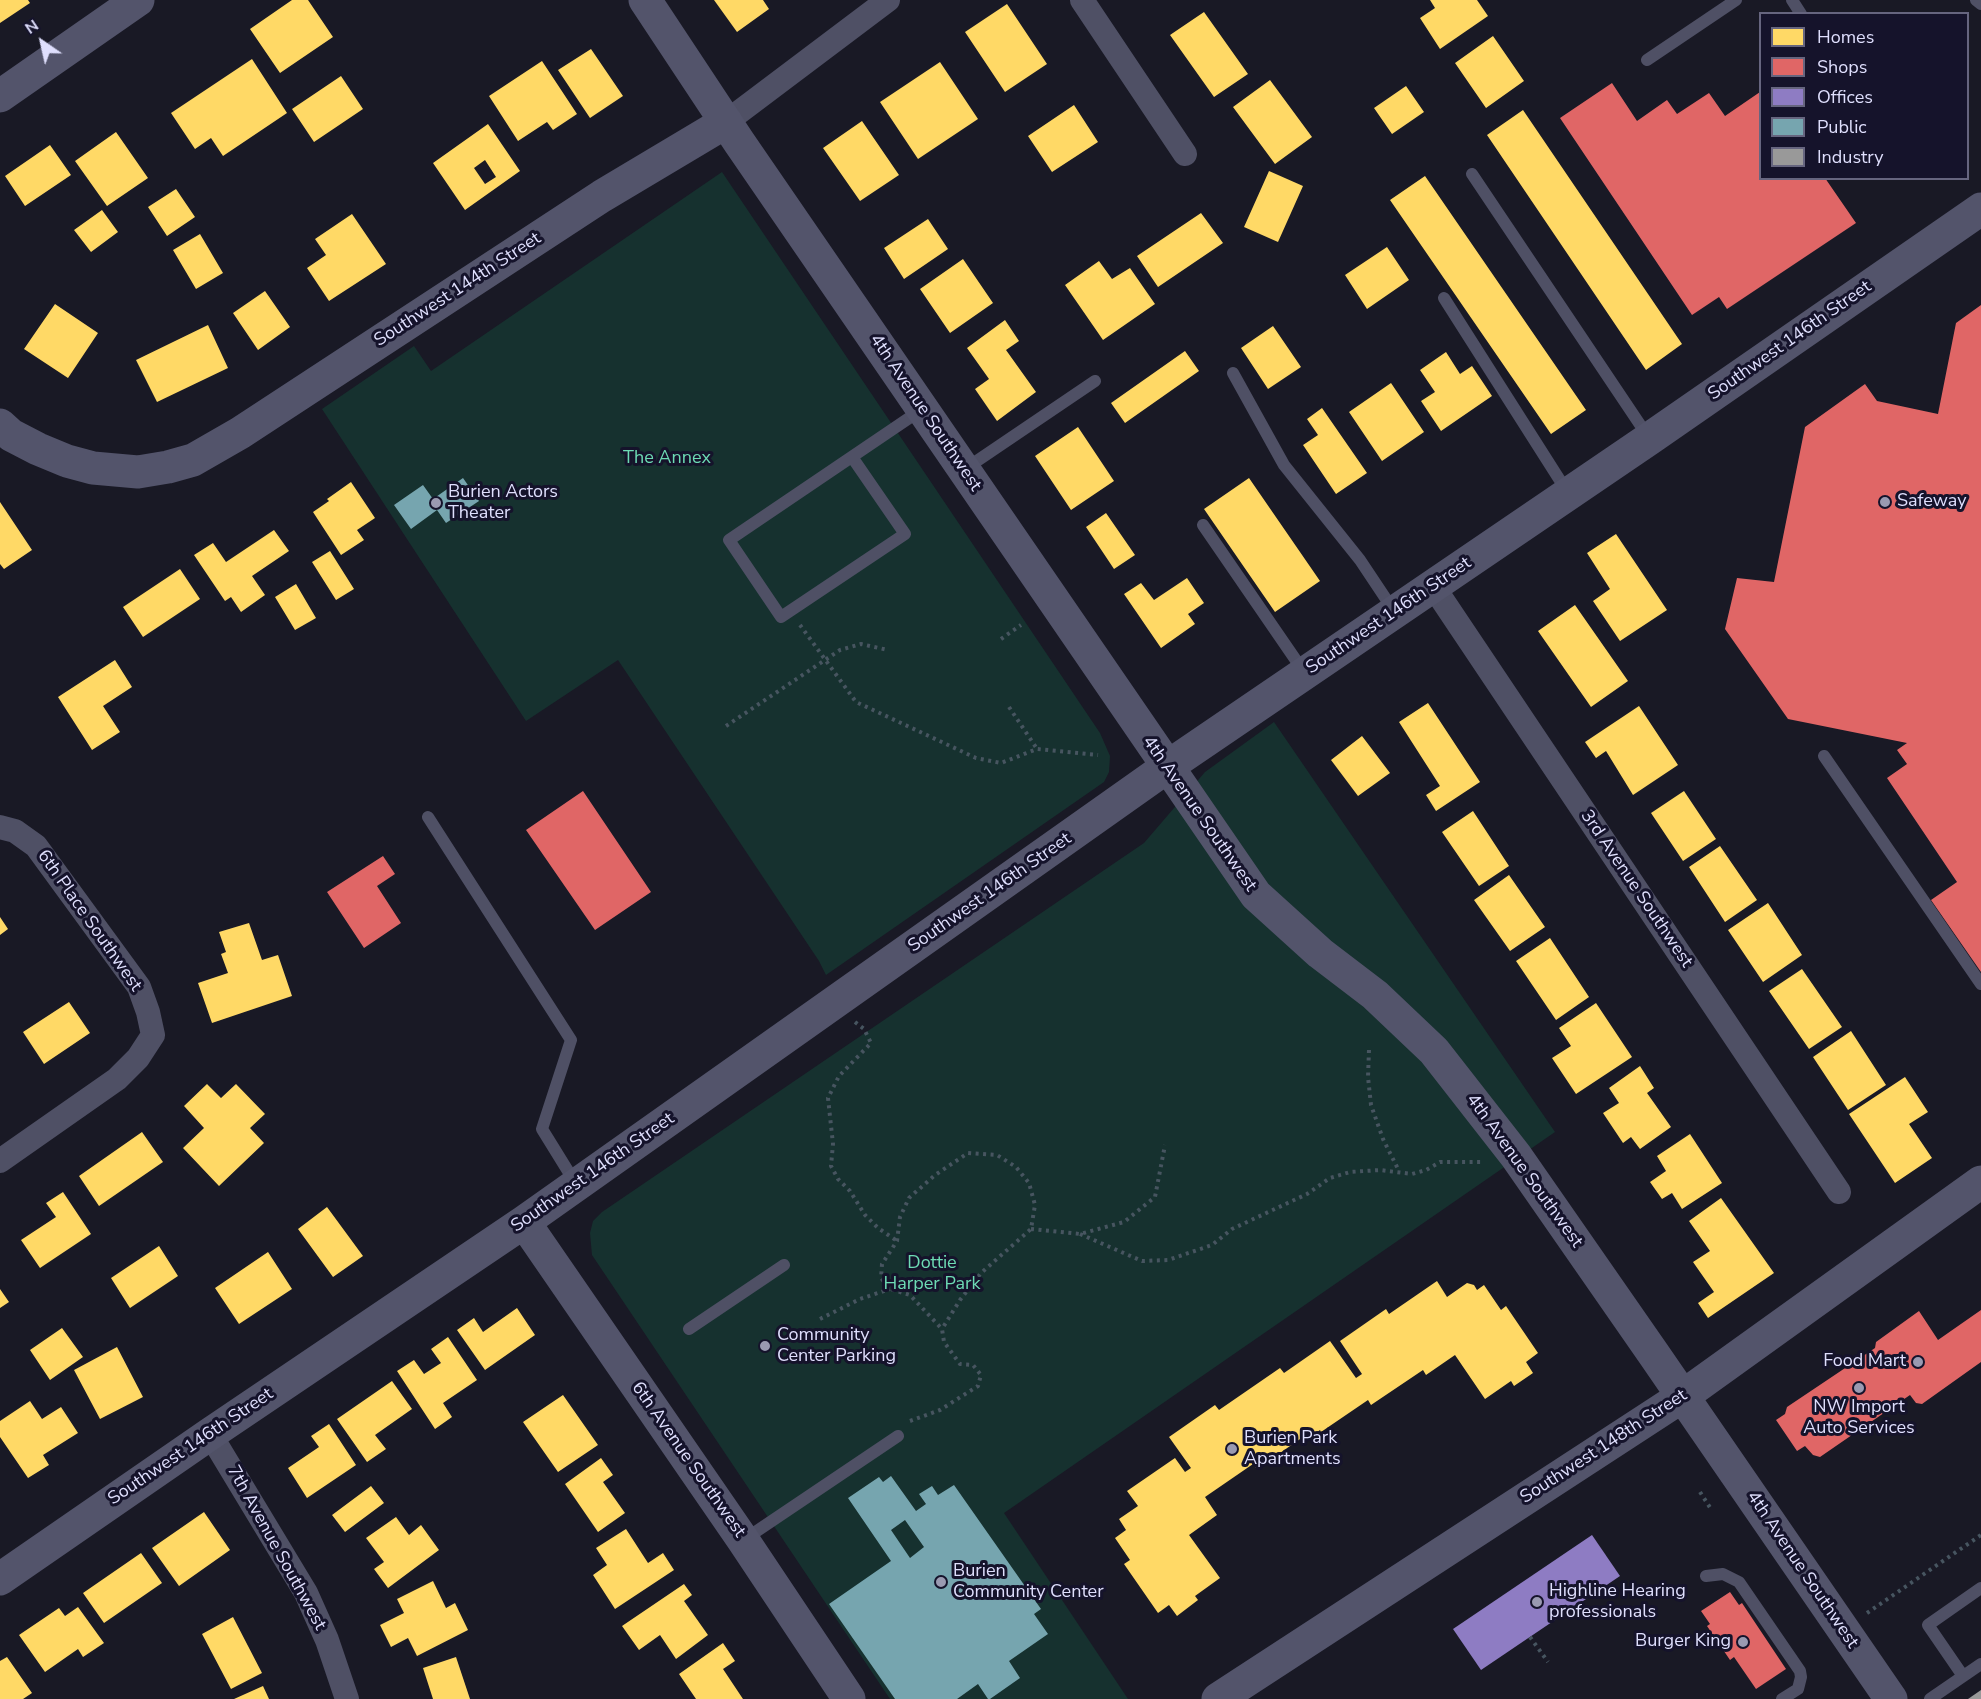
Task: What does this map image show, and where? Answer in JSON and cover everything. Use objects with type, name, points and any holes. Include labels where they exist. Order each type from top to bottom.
[{"type":"street","points":[[0,96],[138,0]]},
{"type":"street","name":"4th Avenue Southwest","points":[[645,0],[726,123],[1256,895],[1320,953],[1375,995],[1434,1051],[1516,1156],[1891,1699]]},
{"type":"street","name":"Southwest 144th Street","points":[[0,425],[11,435],[38,449],[67,461],[93,468],[138,472],[194,460],[240,433],[602,196],[726,123],[888,0]]},
{"type":"street","points":[[1082,0],[1185,154]]},
{"type":"street","name":"Southwest 146th Street","points":[[0,1579],[524,1222],[1167,767],[1569,494],[1981,209]]},
{"type":"street","name":"3rd Avenue Southwest","points":[[1433,586],[1839,1192]]},
{"type":"street","name":"6th Place Southwest","points":[[0,827],[15,831],[36,846],[138,987],[148,1012],[153,1035],[138,1058],[117,1079],[0,1161]]},
{"type":"street","name":"Southwest 148th Street","points":[[1218,1699],[1683,1396],[1981,1182]]},
{"type":"street","name":"6th Avenue Southwest","points":[[524,1222],[743,1540],[849,1699]]},
{"type":"street","name":"7th Avenue Southwest","points":[[210,1434],[306,1593],[327,1640],[347,1699]]},
{"type":"lane","points":[[1647,60],[1736,0]]},
{"type":"lane","points":[[1976,0],[1981,4]]},
{"type":"lane","points":[[1472,174],[1649,439]]},
{"type":"lane","points":[[1443,298],[1569,494]]},
{"type":"lane","points":[[1233,372],[1284,465],[1360,560],[1395,612]]},
{"type":"lane","points":[[964,470],[1095,381]]},
{"type":"lane","points":[[852,457],[904,534],[781,617],[729,540],[922,409]]},
{"type":"lane","points":[[1203,525],[1305,673]]},
{"type":"lane","points":[[1824,756],[1981,984]]},
{"type":"lane","points":[[428,818],[571,1040],[542,1129],[576,1185]]},
{"type":"lane","points":[[688,1329],[784,1265]]},
{"type":"lane","points":[[743,1540],[900,1430]]},
{"type":"lane","points":[[1706,1576],[1723,1574],[1739,1582],[1799,1671],[1801,1677],[1798,1689],[1782,1699]]},
{"type":"lane","points":[[1963,1676],[1928,1625],[1981,1588]]},
{"type":"lane","points":[[1930,1699],[1981,1664]]},
{"type":"path","points":[[790,611],[856,702],[976,758],[1001,763],[1037,749],[1098,755]]},
{"type":"path","points":[[1001,639],[1021,625]]},
{"type":"path","points":[[726,726],[840,650],[861,644],[888,650]]},
{"type":"path","points":[[1009,707],[1037,749]]},
{"type":"path","points":[[864,1029],[871,1043],[839,1076],[828,1098],[833,1144],[831,1166],[865,1215],[878,1228],[897,1241]]},
{"type":"path","points":[[1369,1050],[1368,1077],[1371,1105],[1383,1139],[1400,1171]]},
{"type":"path","points":[[1080,1234],[1124,1222],[1155,1197],[1165,1145]]},
{"type":"path","points":[[900,1430],[940,1410],[978,1386],[981,1375],[973,1365],[960,1364],[944,1342],[942,1329],[910,1295],[890,1289],[881,1278],[882,1264],[897,1241],[900,1217],[909,1198],[935,1175],[968,1153],[997,1155],[1016,1167],[1029,1183],[1035,1205],[1031,1229],[981,1273],[960,1300],[942,1329]]},
{"type":"path","points":[[1031,1229],[1080,1234],[1142,1261],[1168,1260],[1212,1245],[1232,1229],[1306,1194],[1330,1178],[1350,1172],[1400,1171],[1412,1174],[1426,1170],[1440,1162],[1486,1162],[1516,1156]]},
{"type":"path","points":[[820,1319],[860,1299],[890,1289]]},
{"type":"path","points":[[1700,1491],[1711,1509]]},
{"type":"path","points":[[1864,1615],[1981,1535]]},
{"type":"path","points":[[1530,1637],[1548,1662]]},
{"type":"green space","name":"The Annex","points":[[722,172],[1100,733],[1110,756],[1109,772],[1104,782],[826,975],[819,961],[618,660],[526,721],[322,409],[414,346],[431,371]]},
{"type":"green space","name":"Dottie Harper Park","points":[[1274,722],[1555,1132],[1004,1513],[1128,1699],[890,1699],[592,1255],[590,1233],[593,1221],[602,1212],[1144,843],[1205,772]]},
{"type":"building: Homes","points":[[0,0],[28,0],[30,3],[0,23]]},
{"type":"building: Homes","points":[[292,0],[308,0],[333,37],[280,73],[250,29]]},
{"type":"building: Homes","points":[[714,0],[763,0],[769,9],[737,32]]},
{"type":"building: Homes","points":[[1430,0],[1477,0],[1488,16],[1440,49],[1420,18],[1435,8]]},
{"type":"building: Homes","points":[[1007,4],[1047,64],[1005,92],[965,32]]},
{"type":"building: Homes","points":[[1204,12],[1248,74],[1214,97],[1170,35]]},
{"type":"building: Homes","points":[[1493,36],[1524,81],[1486,108],[1455,63]]},
{"type":"building: Homes","points":[[591,49],[623,96],[590,118],[558,70]]},
{"type":"building: Homes","points":[[252,59],[287,113],[223,156],[211,138],[195,149],[171,113]]},
{"type":"building: Homes","points":[[542,61],[577,114],[553,130],[547,122],[518,141],[489,96]]},
{"type":"building: Homes","points":[[940,62],[978,119],[918,159],[880,102]]},
{"type":"building: Homes","points":[[341,76],[363,109],[314,142],[292,109]]},
{"type":"building: Homes","points":[[1270,80],[1312,137],[1275,164],[1233,107]]},
{"type":"building: Homes","points":[[1406,86],[1424,112],[1392,134],[1374,108]]},
{"type":"building: Homes","points":[[1074,105],[1098,142],[1052,172],[1028,136]]},
{"type":"building: Homes","points":[[1523,110],[1682,344],[1646,370],[1487,135]]},
{"type":"building: Homes","points":[[862,121],[899,175],[860,201],[823,148]]},
{"type":"building: Homes","points":[[488,124],[520,171],[465,210],[433,163]],"holes":[[[485,160],[496,177],[485,184],[474,168]]]},
{"type":"building: Homes","points":[[116,132],[148,178],[107,206],[75,161]]},
{"type":"building: Homes","points":[[50,145],[71,175],[25,206],[5,176]]},
{"type":"building: Homes","points":[[1269,171],[1303,186],[1278,242],[1244,227]]},
{"type":"building: Homes","points":[[1425,176],[1586,410],[1551,434],[1390,200]]},
{"type":"building: Homes","points":[[176,189],[195,217],[167,236],[148,207]]},
{"type":"building: Homes","points":[[102,210],[118,232],[91,252],[74,230]]},
{"type":"building: Homes","points":[[1201,213],[1223,243],[1158,287],[1137,256]]},
{"type":"building: Homes","points":[[352,214],[386,264],[329,301],[307,268],[326,255],[315,239]]},
{"type":"building: Homes","points":[[928,219],[948,249],[904,279],[884,248]]},
{"type":"building: Homes","points":[[200,234],[223,273],[196,289],[173,250]]},
{"type":"building: Homes","points":[[1387,247],[1409,280],[1367,309],[1345,275]]},
{"type":"building: Homes","points":[[963,259],[993,303],[950,333],[920,289]]},
{"type":"building: Homes","points":[[1099,261],[1112,279],[1130,268],[1155,304],[1103,340],[1065,285]]},
{"type":"building: Homes","points":[[265,291],[290,327],[258,350],[233,313]]},
{"type":"building: Homes","points":[[55,304],[98,333],[68,378],[24,349]]},
{"type":"building: Homes","points":[[1005,320],[1019,341],[1006,350],[1036,392],[997,421],[975,389],[989,379],[967,348]]},
{"type":"building: Homes","points":[[208,325],[228,368],[157,402],[136,360]]},
{"type":"building: Homes","points":[[1273,326],[1301,367],[1268,389],[1241,348]]},
{"type":"building: Homes","points":[[1185,351],[1199,371],[1125,423],[1111,403]]},
{"type":"building: Homes","points":[[1446,352],[1460,374],[1472,366],[1492,396],[1441,431],[1421,401],[1435,392],[1420,370]]},
{"type":"building: Homes","points":[[1391,383],[1424,432],[1382,461],[1349,412]]},
{"type":"building: Homes","points":[[1322,408],[1367,473],[1336,494],[1303,445],[1318,435],[1307,419]]},
{"type":"building: Homes","points":[[1078,427],[1114,481],[1071,510],[1035,456]]},
{"type":"building: Homes","points":[[1249,478],[1320,581],[1275,612],[1204,509]]},
{"type":"building: Homes","points":[[351,482],[375,518],[357,530],[364,540],[341,555],[313,512]]},
{"type":"building: Homes","points":[[0,502],[32,550],[4,569],[0,564]]},
{"type":"building: Homes","points":[[1106,513],[1135,555],[1114,569],[1086,527]]},
{"type":"building: Homes","points":[[274,530],[289,551],[252,576],[265,595],[241,612],[231,597],[225,601],[194,555],[213,543],[226,562]]},
{"type":"building: Homes","points":[[1616,534],[1667,610],[1620,641],[1593,601],[1610,589],[1587,553]]},
{"type":"building: Homes","points":[[330,551],[354,589],[336,600],[312,562]]},
{"type":"building: Homes","points":[[180,569],[200,599],[143,637],[123,607]]},
{"type":"building: Homes","points":[[1187,578],[1204,603],[1188,614],[1195,624],[1161,648],[1124,594],[1141,583],[1154,600]]},
{"type":"building: Homes","points":[[296,584],[316,618],[295,630],[275,597]]},
{"type":"building: Homes","points":[[1575,605],[1628,681],[1591,707],[1538,631]]},
{"type":"building: Homes","points":[[115,660],[132,687],[103,706],[120,732],[92,750],[58,697]]},
{"type":"building: Homes","points":[[1428,703],[1480,782],[1436,811],[1426,795],[1440,786],[1399,722]]},
{"type":"building: Homes","points":[[1639,706],[1678,765],[1633,795],[1606,751],[1596,758],[1585,742]]},
{"type":"building: Homes","points":[[1362,736],[1390,773],[1358,796],[1331,760]]},
{"type":"building: Homes","points":[[1684,791],[1716,839],[1683,861],[1651,813]]},
{"type":"building: Homes","points":[[1473,811],[1509,866],[1479,886],[1442,832]]},
{"type":"building: Homes","points":[[1720,846],[1757,900],[1725,922],[1689,867]]},
{"type":"building: Homes","points":[[1509,875],[1545,927],[1510,951],[1474,900]]},
{"type":"building: Homes","points":[[1768,903],[1802,955],[1763,982],[1728,930]]},
{"type":"building: Homes","points":[[0,917],[8,929],[0,935]]},
{"type":"building: Homes","points":[[249,923],[262,960],[278,955],[292,996],[212,1023],[198,983],[228,973],[221,954],[226,952],[219,932]]},
{"type":"building: Homes","points":[[1550,938],[1589,997],[1556,1020],[1516,961]]},
{"type":"building: Homes","points":[[1802,969],[1842,1027],[1809,1049],[1769,991]]},
{"type":"building: Homes","points":[[69,1002],[90,1033],[44,1064],[23,1032]]},
{"type":"building: Homes","points":[[1596,1003],[1632,1057],[1576,1094],[1552,1058],[1571,1046],[1559,1028]]},
{"type":"building: Homes","points":[[1851,1031],[1886,1085],[1848,1110],[1813,1057]]},
{"type":"building: Homes","points":[[1640,1066],[1654,1088],[1647,1093],[1671,1127],[1640,1149],[1631,1137],[1623,1143],[1603,1113],[1619,1103],[1609,1088]]},
{"type":"building: Homes","points":[[1905,1077],[1928,1112],[1909,1124],[1932,1158],[1895,1183],[1849,1114]]},
{"type":"building: Homes","points":[[207,1084],[221,1098],[236,1084],[265,1114],[250,1128],[264,1143],[219,1186],[183,1148],[204,1128],[184,1106]]},
{"type":"building: Homes","points":[[142,1132],[163,1162],[99,1206],[79,1176]]},
{"type":"building: Homes","points":[[1690,1134],[1722,1183],[1682,1209],[1672,1193],[1662,1199],[1650,1182],[1666,1171],[1657,1156]]},
{"type":"building: Homes","points":[[63,1192],[91,1234],[40,1268],[21,1240],[56,1217],[46,1203]]},
{"type":"building: Homes","points":[[1721,1198],[1774,1273],[1708,1318],[1698,1303],[1714,1292],[1693,1262],[1710,1251],[1689,1221]]},
{"type":"building: Homes","points":[[327,1207],[363,1256],[333,1277],[298,1229]]},
{"type":"building: Homes","points":[[159,1246],[178,1276],[130,1308],[111,1278]]},
{"type":"building: Homes","points":[[268,1252],[292,1289],[239,1324],[215,1288]]},
{"type":"building: Homes","name":"Burien Park Apartments","points":[[1437,1281],[1447,1297],[1467,1283],[1474,1285],[1477,1290],[1484,1285],[1501,1310],[1506,1306],[1538,1353],[1526,1362],[1533,1373],[1514,1386],[1511,1381],[1485,1399],[1455,1355],[1426,1375],[1423,1370],[1371,1405],[1368,1400],[1305,1441],[1303,1437],[1257,1469],[1253,1464],[1205,1497],[1217,1515],[1189,1535],[1220,1578],[1195,1596],[1198,1600],[1177,1616],[1169,1605],[1158,1613],[1124,1564],[1130,1560],[1115,1538],[1126,1530],[1119,1519],[1138,1506],[1127,1491],[1175,1458],[1185,1472],[1191,1468],[1169,1437],[1215,1405],[1219,1410],[1280,1368],[1284,1373],[1330,1341],[1356,1378],[1362,1374],[1340,1341],[1386,1309],[1389,1314]]},
{"type":"building: Homes","points":[[0,1289],[9,1302],[0,1308]]},
{"type":"building: Homes","points":[[517,1308],[535,1335],[485,1370],[457,1330],[474,1318],[483,1332]]},
{"type":"building: Homes","points":[[62,1328],[83,1357],[50,1380],[30,1350]]},
{"type":"building: Homes","points":[[448,1337],[477,1380],[443,1403],[452,1417],[435,1429],[397,1371],[414,1360],[424,1374],[441,1363],[431,1349]]},
{"type":"building: Homes","points":[[117,1347],[143,1397],[100,1419],[74,1370]]},
{"type":"building: Homes","points":[[392,1381],[412,1409],[375,1435],[386,1449],[367,1462],[337,1419]]},
{"type":"building: Homes","points":[[563,1395],[598,1445],[558,1472],[523,1422]]},
{"type":"building: Homes","points":[[30,1401],[42,1419],[61,1407],[78,1433],[43,1455],[49,1465],[28,1478],[0,1437],[0,1421]]},
{"type":"building: Homes","points":[[329,1424],[356,1465],[307,1498],[288,1468],[319,1447],[311,1436]]},
{"type":"building: Homes","points":[[601,1458],[613,1475],[603,1482],[625,1513],[598,1532],[565,1484]]},
{"type":"building: Homes","points":[[371,1486],[384,1503],[345,1532],[332,1515]]},
{"type":"building: Homes","points":[[204,1512],[230,1550],[179,1586],[152,1548]]},
{"type":"building: Homes","points":[[396,1517],[409,1535],[421,1525],[439,1550],[388,1588],[374,1569],[384,1562],[366,1538]]},
{"type":"building: Homes","points":[[626,1529],[648,1563],[663,1553],[674,1570],[615,1609],[593,1575],[607,1565],[596,1548]]},
{"type":"building: Homes","points":[[141,1553],[162,1583],[104,1623],[83,1593]]},
{"type":"building: Homes","points":[[433,1581],[446,1608],[455,1603],[468,1630],[417,1656],[408,1638],[391,1647],[380,1625],[404,1613],[397,1599]]},
{"type":"building: Homes","points":[[684,1584],[692,1595],[684,1601],[708,1635],[676,1659],[660,1635],[639,1650],[622,1626]]},
{"type":"building: Homes","points":[[78,1607],[104,1643],[83,1657],[78,1649],[45,1672],[19,1635],[59,1608],[65,1616]]},
{"type":"building: Homes","points":[[233,1617],[262,1673],[231,1689],[202,1634]]},
{"type":"building: Homes","points":[[723,1643],[735,1661],[723,1669],[743,1699],[696,1699],[679,1674]]},
{"type":"building: Homes","points":[[7,1657],[32,1693],[23,1699],[0,1699],[0,1661]]},
{"type":"building: Homes","points":[[456,1657],[470,1699],[433,1699],[423,1668]]},
{"type":"building: Homes","points":[[263,1686],[269,1699],[234,1699]]},
{"type":"building: Shops","points":[[1612,83],[1637,121],[1667,100],[1677,114],[1709,93],[1725,116],[1759,93],[1759,180],[1826,180],[1856,223],[1727,309],[1719,297],[1692,315],[1560,118]]},
{"type":"building: Shops","name":"Safeway","points":[[1981,305],[1981,972],[1931,900],[1957,882],[1887,778],[1907,764],[1897,750],[1907,743],[1788,719],[1725,629],[1737,578],[1774,582],[1805,427],[1865,384],[1877,401],[1938,414],[1956,323]]},
{"type":"building: Shops","points":[[583,791],[651,892],[595,930],[526,830]]},
{"type":"building: Shops","points":[[383,856],[395,874],[377,886],[401,923],[364,948],[327,892]]},
{"type":"building: Shops","points":[[1981,1310],[1981,1362],[1922,1404],[1916,1403],[1910,1395],[1820,1457],[1813,1455],[1805,1446],[1797,1451],[1776,1420],[1785,1414],[1787,1407],[1875,1348],[1876,1342],[1919,1311],[1938,1340]]},
{"type":"building: Shops","name":"Burger King","points":[[1730,1592],[1739,1605],[1742,1603],[1786,1669],[1756,1689],[1734,1657],[1730,1660],[1707,1626],[1710,1624],[1701,1611]]},
{"type":"building: Offices","points":[[1592,1535],[1620,1576],[1481,1670],[1453,1629]]},
{"type":"building: Public","name":"Burien Actors Theater","points":[[463,478],[479,501],[446,523],[437,510],[411,529],[394,505],[423,485],[433,499]]},
{"type":"building: Public","name":"Burien Community Center","points":[[891,1476],[916,1511],[926,1504],[919,1494],[932,1486],[938,1495],[954,1485],[1041,1609],[1034,1614],[1048,1634],[1009,1661],[1020,1678],[990,1699],[978,1684],[957,1699],[895,1699],[829,1604],[891,1561],[848,1498],[879,1477],[883,1482]],"holes":[[[905,1520],[924,1547],[910,1558],[891,1530]]]},
{"type":"building: Industry","points":[[1981,1690],[1981,1699],[1968,1699]]},
{"type":"place","name":"Safeway","points":[[1885,502]]},
{"type":"place","name":"Burien Actors Theater","points":[[436,503]]},
{"type":"place","name":"Community Center Parking","points":[[765,1346]]},
{"type":"place","name":"Food Mart","points":[[1918,1362]]},
{"type":"place","name":"NW Import Auto Services","points":[[1859,1388]]},
{"type":"place","name":"Burien Park Apartments","points":[[1232,1449]]},
{"type":"place","name":"Burien Community Center","points":[[941,1582]]},
{"type":"place","name":"Highline Hearing professionals","points":[[1537,1602]]},
{"type":"place","name":"Burger King","points":[[1743,1642]]}]
